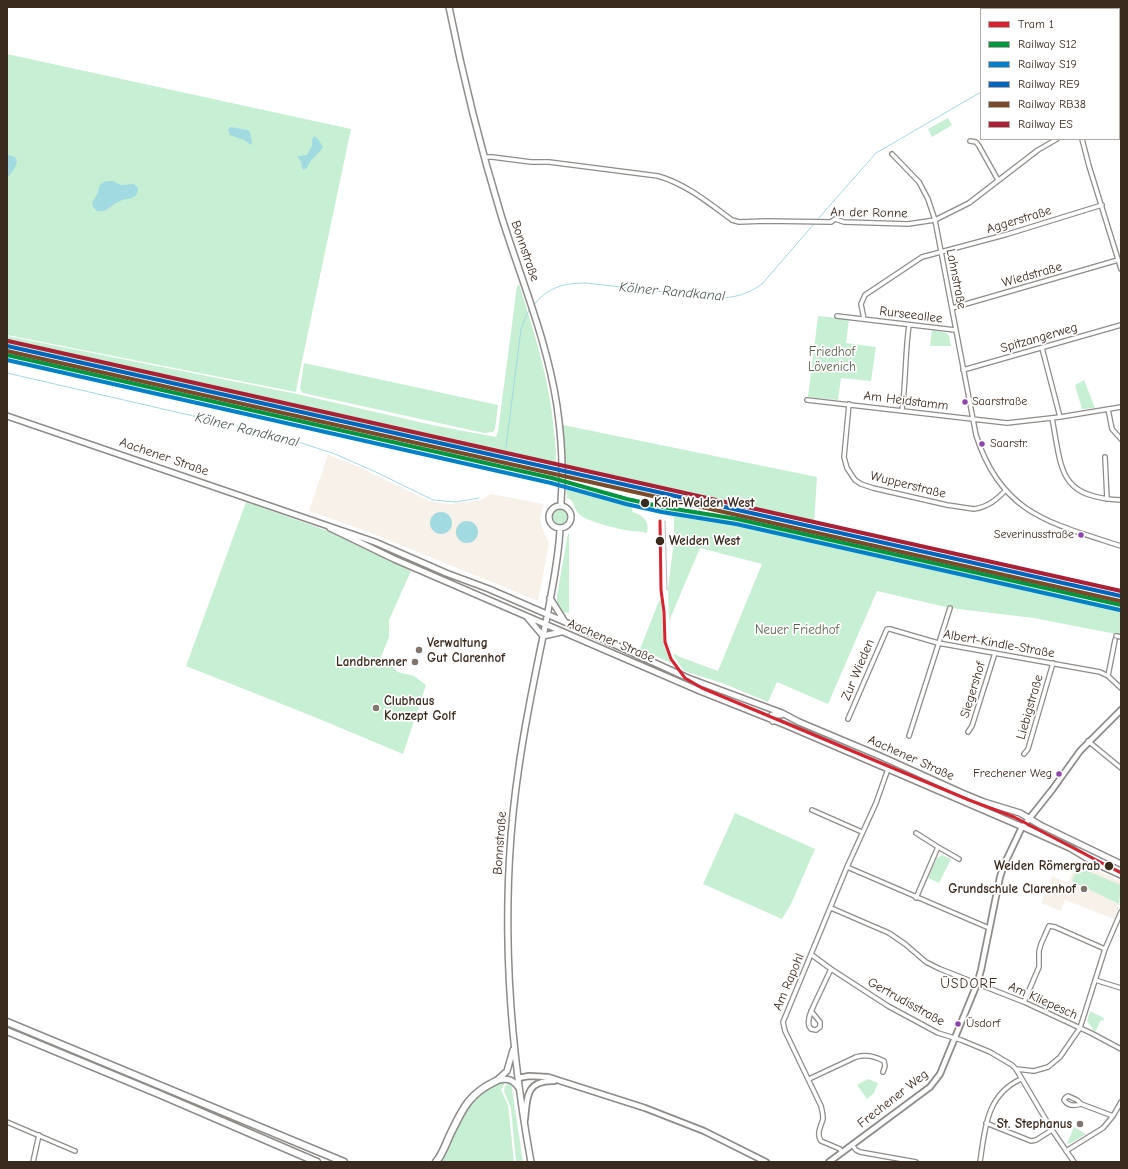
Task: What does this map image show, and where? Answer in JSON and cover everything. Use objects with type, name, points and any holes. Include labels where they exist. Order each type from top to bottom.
[{"type":"highway","points":[[7,1022],[344,1162]]},
{"type":"highway","points":[[7,1031],[318,1162]]},
{"type":"highway","points":[[436,1162],[465,1106],[479,1090],[496,1081]]},
{"type":"main road","name":"Bonnstraße","points":[[449,7],[464,81],[484,158],[534,311],[547,357],[557,407],[562,468],[561,505]]},
{"type":"main road","name":"Aachener Straße","points":[[7,416],[313,521],[345,530],[376,542],[446,573],[489,589],[565,622],[688,678],[786,715],[984,802],[1010,809],[1121,864]]},
{"type":"main road","points":[[561,505],[568,509],[572,516],[570,523],[564,528],[560,528],[552,525],[549,517],[551,510],[554,507],[561,505]]},
{"type":"main road","name":"Aachener Straße","points":[[313,521],[394,559],[527,617],[1023,827],[1070,848],[1097,864],[1121,875]]},
{"type":"main road","name":"Bonnstraße","points":[[531,1162],[514,1045],[508,971],[507,926],[509,858],[521,751],[556,566],[560,528]]},
{"type":"main road","points":[[550,598],[565,622]]},
{"type":"main road","points":[[527,617],[543,636],[562,631]]},
{"type":"main road","points":[[773,720],[771,717],[773,714],[786,715]]},
{"type":"main road","points":[[886,759],[888,769],[891,766],[900,765]]},
{"type":"main road","points":[[496,1081],[507,1071],[514,1045]]},
{"type":"main road","points":[[496,1081],[510,1079],[516,1083],[520,1090]]},
{"type":"street","name":"An der Ronne","points":[[484,158],[492,157],[531,162],[549,162],[658,176],[673,180],[686,187],[732,220],[739,222],[830,222],[835,219],[844,222],[908,224],[935,220],[969,202],[1038,150],[1055,140]]},
{"type":"street","points":[[1082,140],[1121,269]]},
{"type":"street","points":[[970,141],[976,142],[979,146],[998,180]]},
{"type":"street","name":"Lahnstraße","points":[[892,154],[919,182],[928,199],[935,220],[973,420]]},
{"type":"street","name":"Aggerstraße","points":[[941,252],[1008,234],[1102,205]]},
{"type":"street","name":"Rurseeallee","points":[[864,319],[861,304],[864,295],[916,260],[941,252]]},
{"type":"street","name":"Wiedstraße","points":[[952,308],[1118,260]]},
{"type":"street","name":"Rurseeallee","points":[[837,316],[955,330]]},
{"type":"street","points":[[902,410],[906,384],[906,349],[909,325]]},
{"type":"street","name":"Spitzangerweg","points":[[963,370],[1121,325]]},
{"type":"street","points":[[1042,348],[1060,417]]},
{"type":"street","name":"Am Heidstamm","points":[[807,400],[1007,423],[1060,417],[1121,407]]},
{"type":"street","name":"Wupperstraße","points":[[849,404],[844,457],[849,473],[861,484],[907,496],[974,510],[991,504],[1006,490]]},
{"type":"street","points":[[1108,409],[1112,429],[1121,439]]},
{"type":"street","points":[[1052,418],[1060,462],[1067,478],[1083,493],[1101,499],[1121,500]]},
{"type":"street","points":[[973,420],[981,450],[991,472],[1006,490],[1028,510],[1042,518],[1121,546]]},
{"type":"street","points":[[1105,457],[1107,499]]},
{"type":"street","points":[[909,736],[950,608]]},
{"type":"street","name":"Albert-Kindle-Straße","points":[[887,629],[938,643],[1100,672],[1108,676],[1121,688]]},
{"type":"street","name":"Zur Wieden","points":[[848,719],[887,629]]},
{"type":"street","points":[[1108,676],[1116,638],[1121,637]]},
{"type":"street","name":"Siegershof","points":[[968,732],[972,726],[995,653]]},
{"type":"street","name":"Liebigstraße","points":[[1024,754],[1028,749],[1053,663]]},
{"type":"street","name":"Frechener Weg","points":[[829,1162],[930,1087],[936,1080],[944,1067],[977,984],[1000,877],[1004,865],[1023,827],[1088,741],[1121,710]]},
{"type":"street","points":[[1088,741],[1121,768]]},
{"type":"street","name":"Am Rapohl","points":[[842,1152],[840,1149],[821,1141],[819,1138],[823,1113],[809,1079],[785,1031],[783,1022],[812,955],[847,867],[876,803],[888,769]]},
{"type":"street","points":[[812,810],[862,832]]},
{"type":"street","points":[[916,833],[959,859]]},
{"type":"street","points":[[916,898],[938,847]]},
{"type":"street","points":[[847,867],[916,898],[989,928]]},
{"type":"street","name":"Am Kliepesch","points":[[830,908],[889,934],[905,944],[926,962],[940,970],[1024,1002],[1121,1049]]},
{"type":"street","points":[[1016,1069],[1034,1071],[1048,1067],[1060,1057],[1080,1028],[1105,949],[1121,912]]},
{"type":"street","points":[[1024,1002],[1039,967],[1039,950],[1049,926],[1055,927],[1105,949]]},
{"type":"street","name":"Gertrudisstraße","points":[[812,955],[888,1006],[938,1033],[990,1052],[1016,1069]]},
{"type":"street","points":[[811,1011],[820,1022],[820,1027],[816,1030],[811,1029],[808,1023],[811,1011],[831,969]]},
{"type":"street","points":[[1095,980],[1121,988]]},
{"type":"street","points":[[809,1079],[862,1055],[873,1056],[884,1061],[885,1066],[883,1072]]},
{"type":"street","points":[[1016,1069],[1052,1130],[1074,1162]]},
{"type":"street","points":[[518,1078],[542,1076],[563,1081],[645,1108],[704,1131],[766,1162]]},
{"type":"street","points":[[980,1162],[986,1123],[990,1110],[998,1096],[1008,1086],[1021,1079]]},
{"type":"street","points":[[525,1118],[528,1094],[534,1085],[546,1080],[563,1081]]},
{"type":"street","points":[[1066,1151],[1103,1128],[1113,1116],[1121,1102]]},
{"type":"street","points":[[1081,1104],[1113,1116]]},
{"type":"street","points":[[7,1122],[76,1151]]},
{"type":"street","points":[[986,1123],[1031,1141],[1036,1140],[1052,1130]]},
{"type":"street","points":[[33,1162],[39,1135]]},
{"type":"street","name":"Frechener Weg","points":[[852,1145],[860,1152],[916,1162]]},
{"type":"shaded area","points":[[328,455],[357,466],[429,501],[449,504],[481,500],[491,494],[544,504],[540,518],[542,528],[549,543],[538,601],[366,531],[309,511]]},
{"type":"shaded area","name":"Grundschule Clarenhof","points":[[1077,862],[1121,881],[1120,904],[1114,919],[1065,900],[1061,911],[1041,903],[1052,876],[1068,883]]},
{"type":"green space","points":[[7,54],[351,129],[296,392],[7,335]]},
{"type":"green space","points":[[948,118],[952,125],[932,137],[928,129]]},
{"type":"green space","points":[[519,284],[541,357],[549,394],[555,444],[555,465],[483,451],[7,345],[7,336],[297,394],[432,425],[496,437],[517,286]]},
{"type":"green space","name":"Friedhof Lövenich","points":[[818,316],[849,319],[846,343],[876,347],[871,381],[841,378],[838,400],[808,397]]},
{"type":"green space","points":[[932,330],[947,333],[951,346],[930,346]]},
{"type":"green space","points":[[304,363],[498,405],[495,429],[493,432],[484,433],[303,393],[300,389]]},
{"type":"green space","points":[[1084,380],[1095,408],[1082,409],[1075,385]]},
{"type":"green space","points":[[563,425],[817,477],[814,524],[565,468]]},
{"type":"green space","points":[[566,485],[633,503],[632,512],[645,519],[648,529],[647,533],[612,527],[583,517],[578,512],[571,500],[567,498]]},
{"type":"green space","points":[[246,502],[325,530],[411,571],[389,620],[389,637],[381,657],[398,672],[414,676],[426,685],[403,754],[186,666]]},
{"type":"green space","name":"Neuer Friedhof","points":[[646,505],[745,523],[815,538],[819,541],[822,539],[1121,608],[1121,635],[1034,618],[950,608],[877,591],[828,704],[777,682],[768,702],[725,684],[684,671],[673,655],[675,654],[718,671],[762,564],[700,548],[669,621],[668,588],[674,541],[674,517],[652,512]]},
{"type":"green space","points":[[557,510],[563,510],[567,514],[567,520],[563,524],[557,524],[553,520],[553,514]]},
{"type":"green space","points":[[569,532],[569,613],[561,612],[557,604],[557,596]]},
{"type":"green space","points":[[659,601],[661,601],[664,645],[671,663],[640,649]]},
{"type":"green space","points":[[735,813],[815,849],[791,904],[782,919],[703,884]]},
{"type":"green space","points":[[942,855],[951,859],[939,883],[928,878],[937,858]]},
{"type":"green space","points":[[1078,867],[1121,885],[1119,904],[1072,881]]},
{"type":"green space","points":[[1090,1011],[1104,1018],[1103,1021],[1101,1020],[1095,1032],[1087,1021]]},
{"type":"green space","points":[[868,1079],[878,1083],[874,1093],[867,1099],[857,1085]]},
{"type":"green space","points":[[506,1081],[501,1090],[508,1105],[514,1162],[438,1162],[461,1116],[478,1094],[497,1083]]},
{"type":"green space","points":[[510,1082],[523,1162],[516,1162],[511,1108],[504,1091],[505,1086]]},
{"type":"green space","points":[[1074,1127],[1086,1134],[1067,1144]]},
{"type":"water","points":[[230,127],[248,130],[250,132],[251,145],[244,140],[230,135],[228,130]]},
{"type":"water","points":[[314,136],[323,147],[310,162],[307,168],[303,170],[298,156],[307,155],[312,146]]},
{"type":"water","points":[[7,155],[16,158],[17,161],[15,168],[7,178]]},
{"type":"water","points":[[108,181],[113,181],[121,185],[134,184],[138,188],[137,194],[131,198],[117,202],[107,210],[97,211],[93,207],[92,202],[97,195],[101,184]]},
{"type":"water","points":[[441,512],[449,515],[452,523],[449,531],[441,534],[433,531],[430,523],[433,515]]},
{"type":"water","points":[[467,521],[475,524],[478,532],[475,540],[467,543],[459,540],[456,532],[459,524]]},
{"type":"waterway","name":"Kölner Randkanal","points":[[817,220],[876,153],[980,93]]},
{"type":"waterway","name":"Kölner Randkanal","points":[[534,305],[551,290],[564,285],[578,283],[717,298],[741,295],[762,284],[814,224]]},
{"type":"waterway","name":"Kölner Randkanal","points":[[506,447],[521,329],[530,309]]},
{"type":"waterway","name":"Kölner Randkanal","points":[[7,373],[280,436],[335,454],[433,500],[456,502],[479,498]]},
{"type":"tram line","name":"1","points":[[660,521],[661,590],[664,612],[665,642],[671,659],[685,678],[702,688],[969,800],[1014,817],[1121,873]]},
{"type":"tram line","points":[[665,521],[667,590]]},
{"type":"rail line","name":"ES","points":[[8,341],[1121,591]]},
{"type":"rail line","name":"RE9","points":[[7,346],[1121,596]]},
{"type":"rail line","name":"RB38","points":[[7,351],[1120,601]]},
{"type":"rail line","name":"S12","points":[[7,355],[552,478],[627,499],[663,507],[737,519],[1121,605]]},
{"type":"rail line","name":"S19","points":[[7,360],[551,483],[626,504],[662,512],[736,524],[1120,610]]},
{"type":"place","name":"Saarstraße","points":[[965,402]]},
{"type":"place","name":"Saarstr.","points":[[982,444]]},
{"type":"place","name":"Köln-Weiden West","points":[[645,503]]},
{"type":"place","name":"Severinusstraße","points":[[1081,535]]},
{"type":"place","name":"Weiden West","points":[[660,541]]},
{"type":"place","name":"Verwaltung Gut Clarenhof","points":[[419,650]]},
{"type":"place","name":"Landbrenner","points":[[415,662]]},
{"type":"place","name":"Clubhaus Konzept Golf","points":[[376,708]]},
{"type":"place","name":"Frechener Weg","points":[[1059,774]]},
{"type":"place","name":"Weiden Römergrab","points":[[1109,866]]},
{"type":"place","name":"Grundschule Clarenhof","points":[[1084,889]]},
{"type":"place","name":"Üsdorf","points":[[958,1024]]},
{"type":"place","name":"St. Stephanus","points":[[1080,1124]]},
{"type":"district","name":"ÜSDORF","points":[[969,984]]}]
